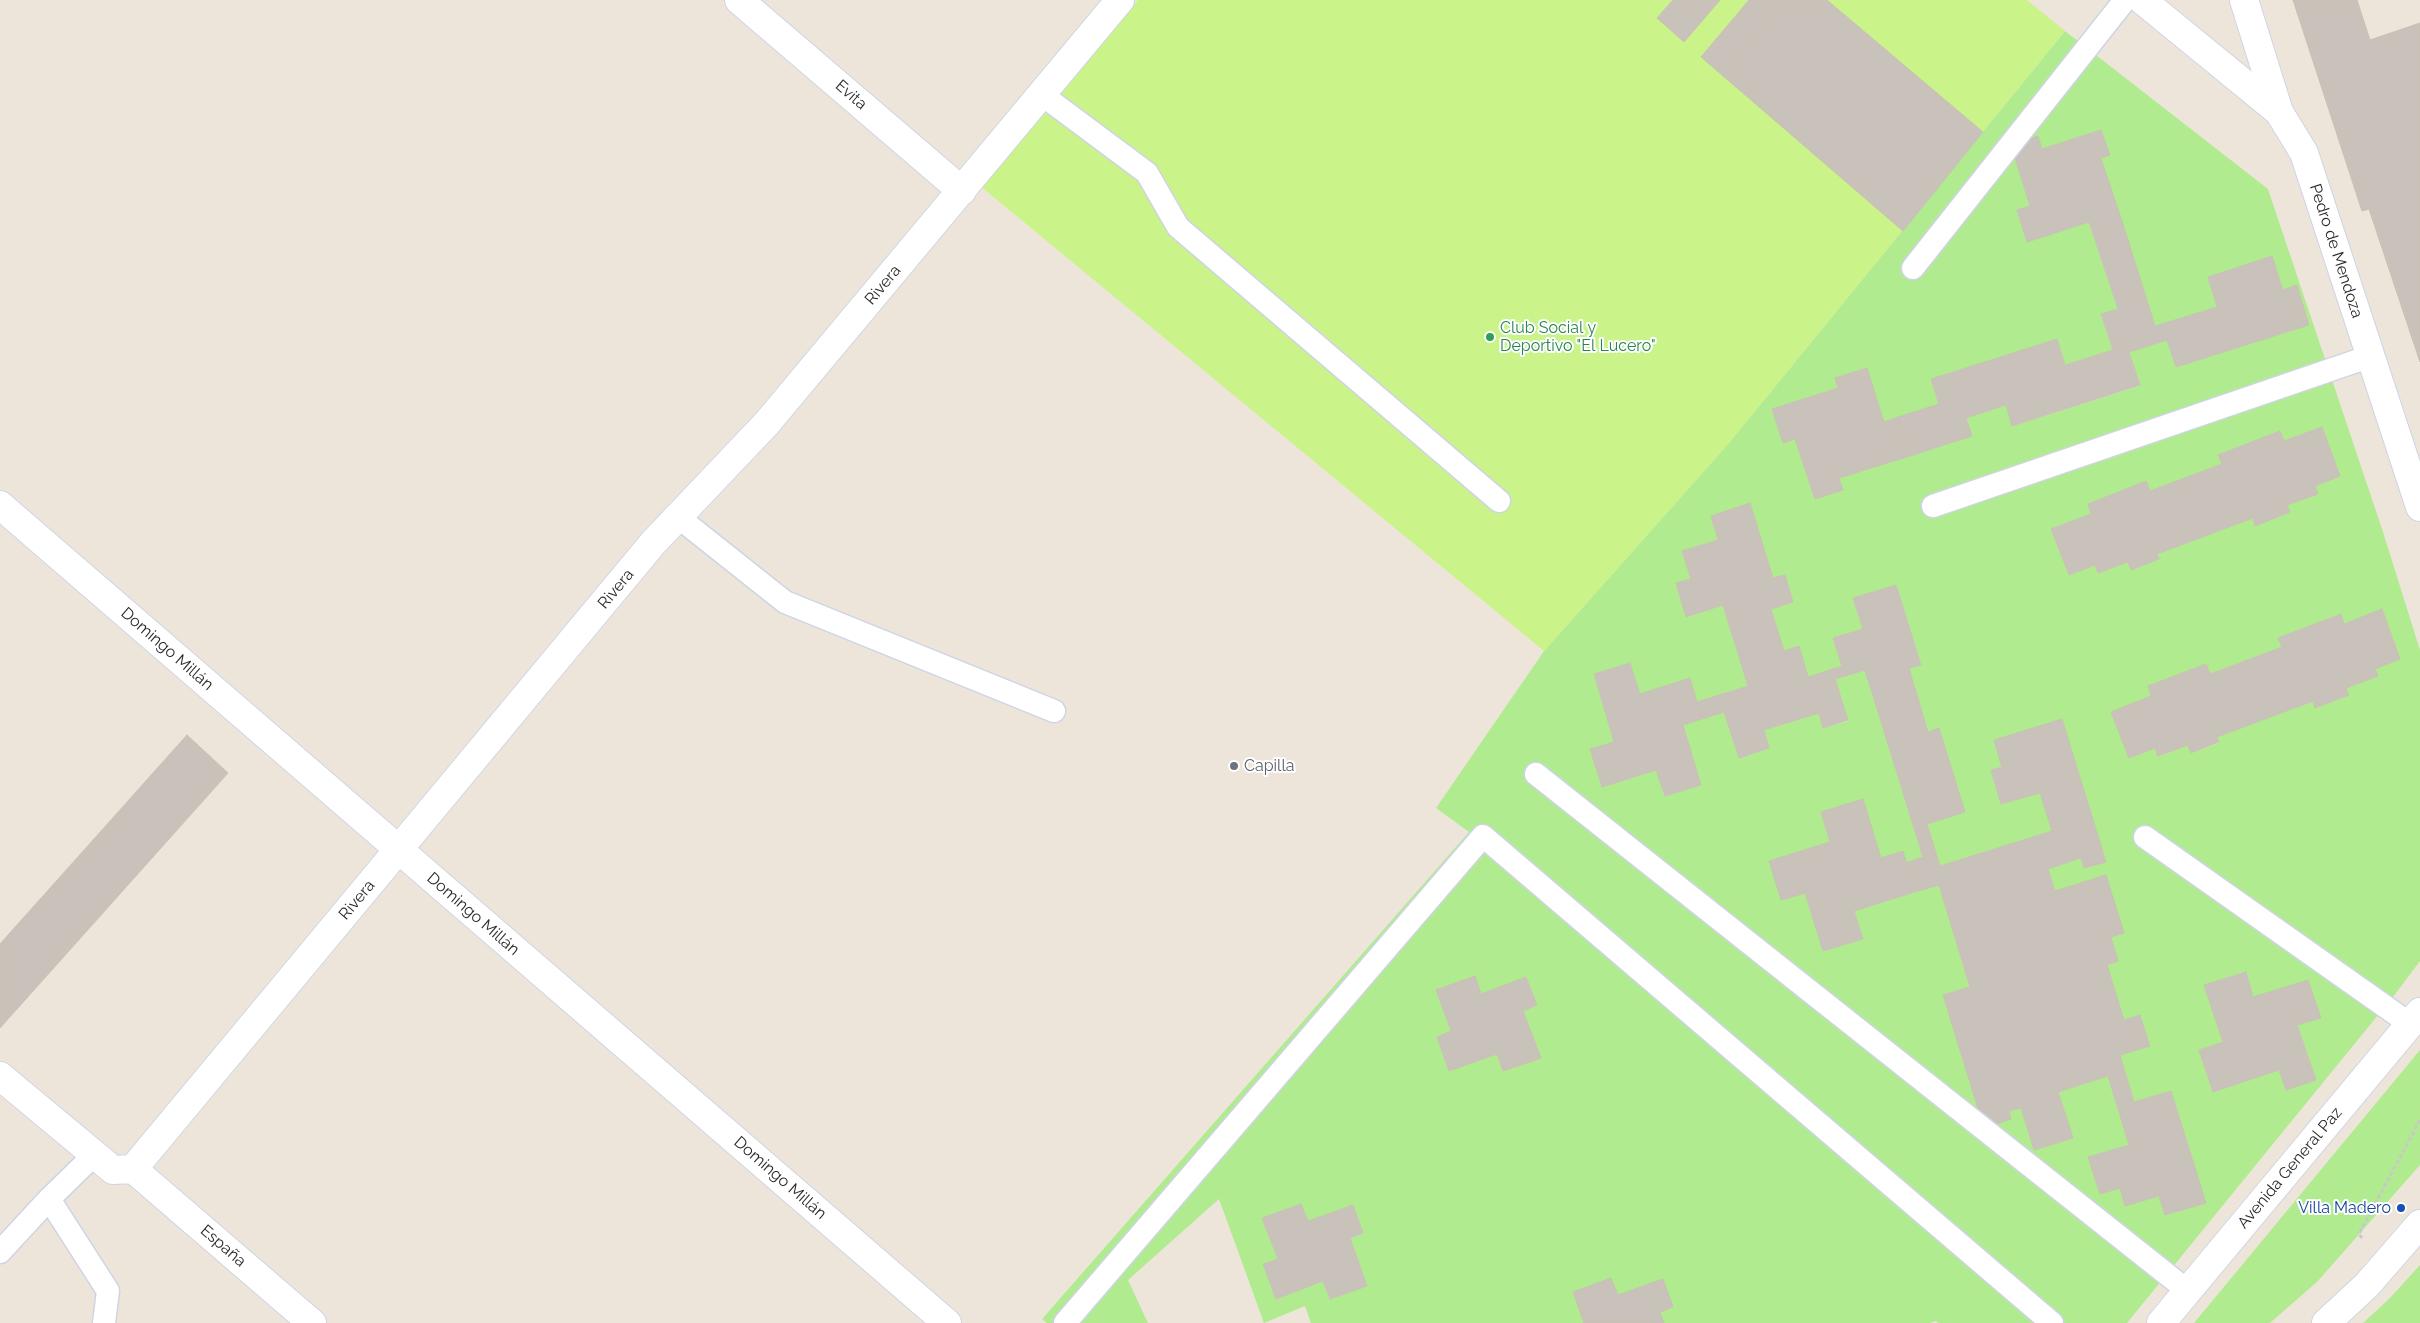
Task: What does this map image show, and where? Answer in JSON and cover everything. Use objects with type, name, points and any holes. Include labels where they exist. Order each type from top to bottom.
[{"type":"street","name":"Evita","points":[[739,0],[962,190]]},
{"type":"street","name":"Rivera","points":[[114,1165],[399,849],[653,543],[767,423],[1120,0]]},
{"type":"street","points":[[2142,0],[2279,112]]},
{"type":"street","name":"Pedro de Mendoza","points":[[2244,0],[2279,112],[2304,153],[2420,507]]},
{"type":"street","name":"Domingo Millán","points":[[0,505],[947,1323]]},
{"type":"street","name":"Avenida General Paz","points":[[2161,1323],[2415,1018]]},
{"type":"street","name":"España","points":[[0,1076],[312,1323]]},
{"type":"street","points":[[2326,1323],[2367,1285],[2420,1224]]},
{"type":"lane","points":[[1912,268],[2125,0]]},
{"type":"lane","points":[[1041,94],[1147,173],[1178,227],[1499,501]]},
{"type":"lane","points":[[1933,506],[2371,356]]},
{"type":"lane","points":[[678,517],[785,602],[1054,711]]},
{"type":"lane","points":[[1536,774],[2188,1291]]},
{"type":"lane","points":[[1065,1323],[1483,836],[2052,1323]]},
{"type":"lane","points":[[2146,837],[2415,1018]]},
{"type":"lane","points":[[0,1252],[49,1199],[114,1165]]},
{"type":"lane","points":[[49,1199],[108,1291],[104,1323]]},
{"type":"path","points":[[2365,1246],[2359,1234],[2420,1120]]},
{"type":"green space","name":"Club Social y Deportivo \"El Lucero\"","points":[[1138,0],[2027,0],[2065,31],[1729,443],[1544,651],[980,186]]},
{"type":"green space","points":[[2065,31],[2268,189],[2383,532],[2420,650],[2420,961],[2396,993],[2127,1323],[1938,1323],[1936,1321],[1930,1323],[1311,1323],[1305,1306],[1264,1323],[1219,1199],[1128,1280],[1148,1323],[1047,1323],[1042,1319],[1469,832],[1436,808],[1544,651],[1729,443]],"holes":[[[2101,130],[2110,155],[2101,158],[2155,326],[2217,307],[2208,277],[2272,256],[2283,290],[2297,286],[2309,325],[2176,367],[2167,340],[2129,352],[2139,386],[2013,426],[2006,405],[1966,418],[1972,436],[1839,478],[1842,490],[1815,499],[1795,439],[1783,443],[1772,409],[1838,388],[1836,378],[1866,368],[1884,422],[1939,404],[1931,379],[2057,339],[2065,365],[2113,350],[2101,314],[2118,309],[2089,222],[2027,241],[2017,210],[2030,206],[2011,145],[2037,136],[2042,149]],[[2322,427],[2340,476],[2315,486],[2318,494],[2287,505],[2289,512],[2256,525],[2253,518],[2157,554],[2159,559],[2131,570],[2128,562],[2099,573],[2095,565],[2069,575],[2051,529],[2091,514],[2088,504],[2146,481],[2150,491],[2222,464],[2218,455],[2280,431],[2284,441]],[[1750,504],[1773,578],[1785,575],[1793,602],[1771,609],[1784,651],[1808,677],[1842,666],[1833,638],[1863,629],[1853,598],[1896,585],[1921,664],[1909,668],[1928,732],[1939,729],[1965,812],[1927,824],[1940,866],[2052,831],[2040,793],[2001,804],[1991,770],[2002,767],[2062,720],[2106,862],[2084,868],[2081,858],[2048,869],[2055,891],[2111,937],[2118,961],[2107,965],[2124,1020],[2140,1015],[2150,1045],[2120,1055],[2134,1102],[2171,1091],[2205,1203],[2165,1215],[2159,1196],[2125,1205],[2120,1188],[2100,1194],[2088,1157],[2129,1145],[2108,1076],[2058,1092],[2072,1138],[2034,1150],[2021,1108],[2009,1111],[2011,1119],[1984,1127],[1943,995],[1970,987],[1939,885],[1854,911],[1862,939],[1823,951],[1805,893],[1830,842],[1821,812],[1881,858],[1903,851],[1906,863],[1923,857],[1865,670],[1835,679],[1848,721],[1823,728],[1819,713],[1764,730],[1769,748],[1739,758],[1724,712],[1683,725],[1701,785],[1665,796],[1656,770],[1602,787],[1590,749],[1614,742],[1594,674],[1630,663],[1640,694],[1690,679],[1697,702],[1748,686],[1723,605],[1687,617],[1676,584],[1691,579],[1682,551],[1718,540],[1711,516]],[[2382,610],[2400,659],[2375,669],[2377,676],[2346,688],[2349,695],[2316,708],[2313,701],[2217,737],[2219,743],[2192,753],[2188,745],[2159,756],[2155,748],[2129,758],[2111,712],[2151,696],[2148,686],[2206,664],[2210,674],[2282,647],[2279,638],[2340,614],[2344,624]],[[2245,972],[2253,997],[2308,980],[2320,1018],[2297,1025],[2316,1080],[2286,1090],[2279,1070],[2213,1092],[2199,1050],[2223,1042],[2205,985]],[[1526,977],[1537,1005],[1523,1011],[1540,1058],[1503,1071],[1497,1054],[1449,1071],[1437,1037],[1451,1031],[1436,990],[1481,994]],[[1301,1204],[1308,1221],[1353,1205],[1363,1233],[1350,1238],[1367,1285],[1330,1299],[1323,1281],[1276,1299],[1263,1264],[1278,1259],[1262,1218]]]},
{"type":"green space","points":[[2420,1050],[2420,1165],[2317,1282],[2270,1323],[2194,1323]]},
{"type":"green space","points":[[2420,1265],[2420,1323],[2363,1323],[2389,1299]]},
{"type":"building","points":[[1673,0],[1720,0],[1684,42],[1657,18]]},
{"type":"building","points":[[1749,0],[1785,0],[1722,75],[1701,57]]},
{"type":"building","points":[[1785,0],[1827,0],[1983,132],[1903,231],[1722,75]]},
{"type":"building","points":[[2293,0],[2357,0],[2370,40],[2420,23],[2420,362],[2369,209],[2362,211]]},
{"type":"building","points":[[2101,130],[2110,155],[2101,158],[2123,224],[2093,234],[2089,222],[2027,242],[2017,210],[2030,206],[2011,145],[2038,136],[2042,149]]},
{"type":"building","points":[[2123,224],[2155,326],[2217,307],[2208,277],[2272,256],[2283,290],[2297,285],[2309,325],[2176,367],[2167,340],[2129,352],[2140,385],[2012,426],[2006,405],[1966,418],[1972,436],[1910,456],[1898,417],[1939,404],[1931,379],[2057,339],[2065,365],[2113,350],[2101,314],[2118,309],[2093,234]]},
{"type":"building","points":[[1867,368],[1884,422],[1898,417],[1910,456],[1839,478],[1843,490],[1815,499],[1795,439],[1783,443],[1772,409],[1838,388],[1835,378]]},
{"type":"building","points":[[2322,427],[2340,476],[2315,486],[2318,494],[2287,505],[2290,512],[2255,526],[2253,518],[2157,554],[2159,559],[2131,570],[2128,562],[2098,573],[2095,565],[2069,575],[2051,529],[2091,514],[2088,504],[2146,481],[2150,491],[2222,464],[2218,455],[2280,431],[2284,441]]},
{"type":"building","points":[[1750,503],[1773,578],[1785,575],[1793,602],[1771,609],[1784,651],[1799,646],[1808,677],[1842,666],[1833,638],[1863,629],[1853,598],[1896,585],[1921,665],[1909,668],[1928,732],[1939,728],[1965,812],[1927,824],[1940,866],[2052,831],[2040,793],[2001,804],[1991,770],[2002,767],[1994,740],[2062,719],[2106,862],[2084,868],[2081,858],[2048,869],[2055,891],[2106,875],[2124,933],[2111,937],[2118,961],[2107,965],[2124,1020],[2140,1015],[2150,1046],[2120,1055],[2134,1102],[2171,1091],[2206,1203],[2165,1215],[2159,1196],[2125,1206],[2120,1188],[2100,1194],[2088,1157],[2129,1145],[2108,1076],[2058,1092],[2073,1138],[2034,1150],[2021,1108],[2009,1111],[2011,1119],[1984,1128],[1943,995],[1970,987],[1939,885],[1915,892],[1906,863],[1923,857],[1865,670],[1835,679],[1848,720],[1823,728],[1819,713],[1764,730],[1769,748],[1739,758],[1724,712],[1702,719],[1697,702],[1748,686],[1723,605],[1686,617],[1676,583],[1691,579],[1682,551],[1718,540],[1711,516]]},
{"type":"building","points":[[2382,609],[2400,659],[2375,669],[2378,676],[2346,688],[2349,695],[2315,708],[2313,701],[2217,737],[2219,742],[2191,753],[2188,745],[2158,756],[2155,748],[2129,758],[2111,712],[2151,696],[2148,686],[2206,664],[2210,674],[2282,647],[2278,638],[2341,614],[2344,624]]},
{"type":"building","points":[[1630,663],[1640,694],[1690,678],[1702,719],[1683,725],[1701,785],[1665,796],[1656,770],[1602,787],[1590,749],[1614,742],[1594,674]]},
{"type":"building","points":[[187,735],[228,773],[0,1028],[0,944]]},
{"type":"building","points":[[1863,799],[1881,858],[1903,851],[1915,892],[1854,911],[1863,939],[1823,951],[1805,893],[1781,900],[1769,861],[1830,842],[1821,812]]},
{"type":"building","points":[[2246,972],[2253,997],[2308,980],[2321,1018],[2297,1025],[2316,1080],[2286,1090],[2279,1070],[2213,1092],[2199,1050],[2223,1042],[2204,985]]},
{"type":"building","points":[[1475,976],[1481,994],[1526,977],[1537,1005],[1523,1011],[1541,1058],[1503,1071],[1497,1054],[1449,1071],[1437,1037],[1451,1031],[1436,990]]},
{"type":"building","points":[[1301,1204],[1308,1221],[1353,1205],[1363,1233],[1350,1238],[1367,1286],[1330,1299],[1323,1281],[1276,1299],[1263,1264],[1278,1259],[1262,1218]]},
{"type":"building","points":[[1611,1278],[1618,1295],[1663,1279],[1673,1307],[1660,1312],[1664,1323],[1584,1323],[1573,1292]]},
{"type":"place","name":"Club Social y Deportivo \"El Lucero\"","points":[[1490,337]]},
{"type":"place","name":"Capilla","points":[[1234,766]]},
{"type":"place","name":"Villa Madero","points":[[2401,1208]]}]
